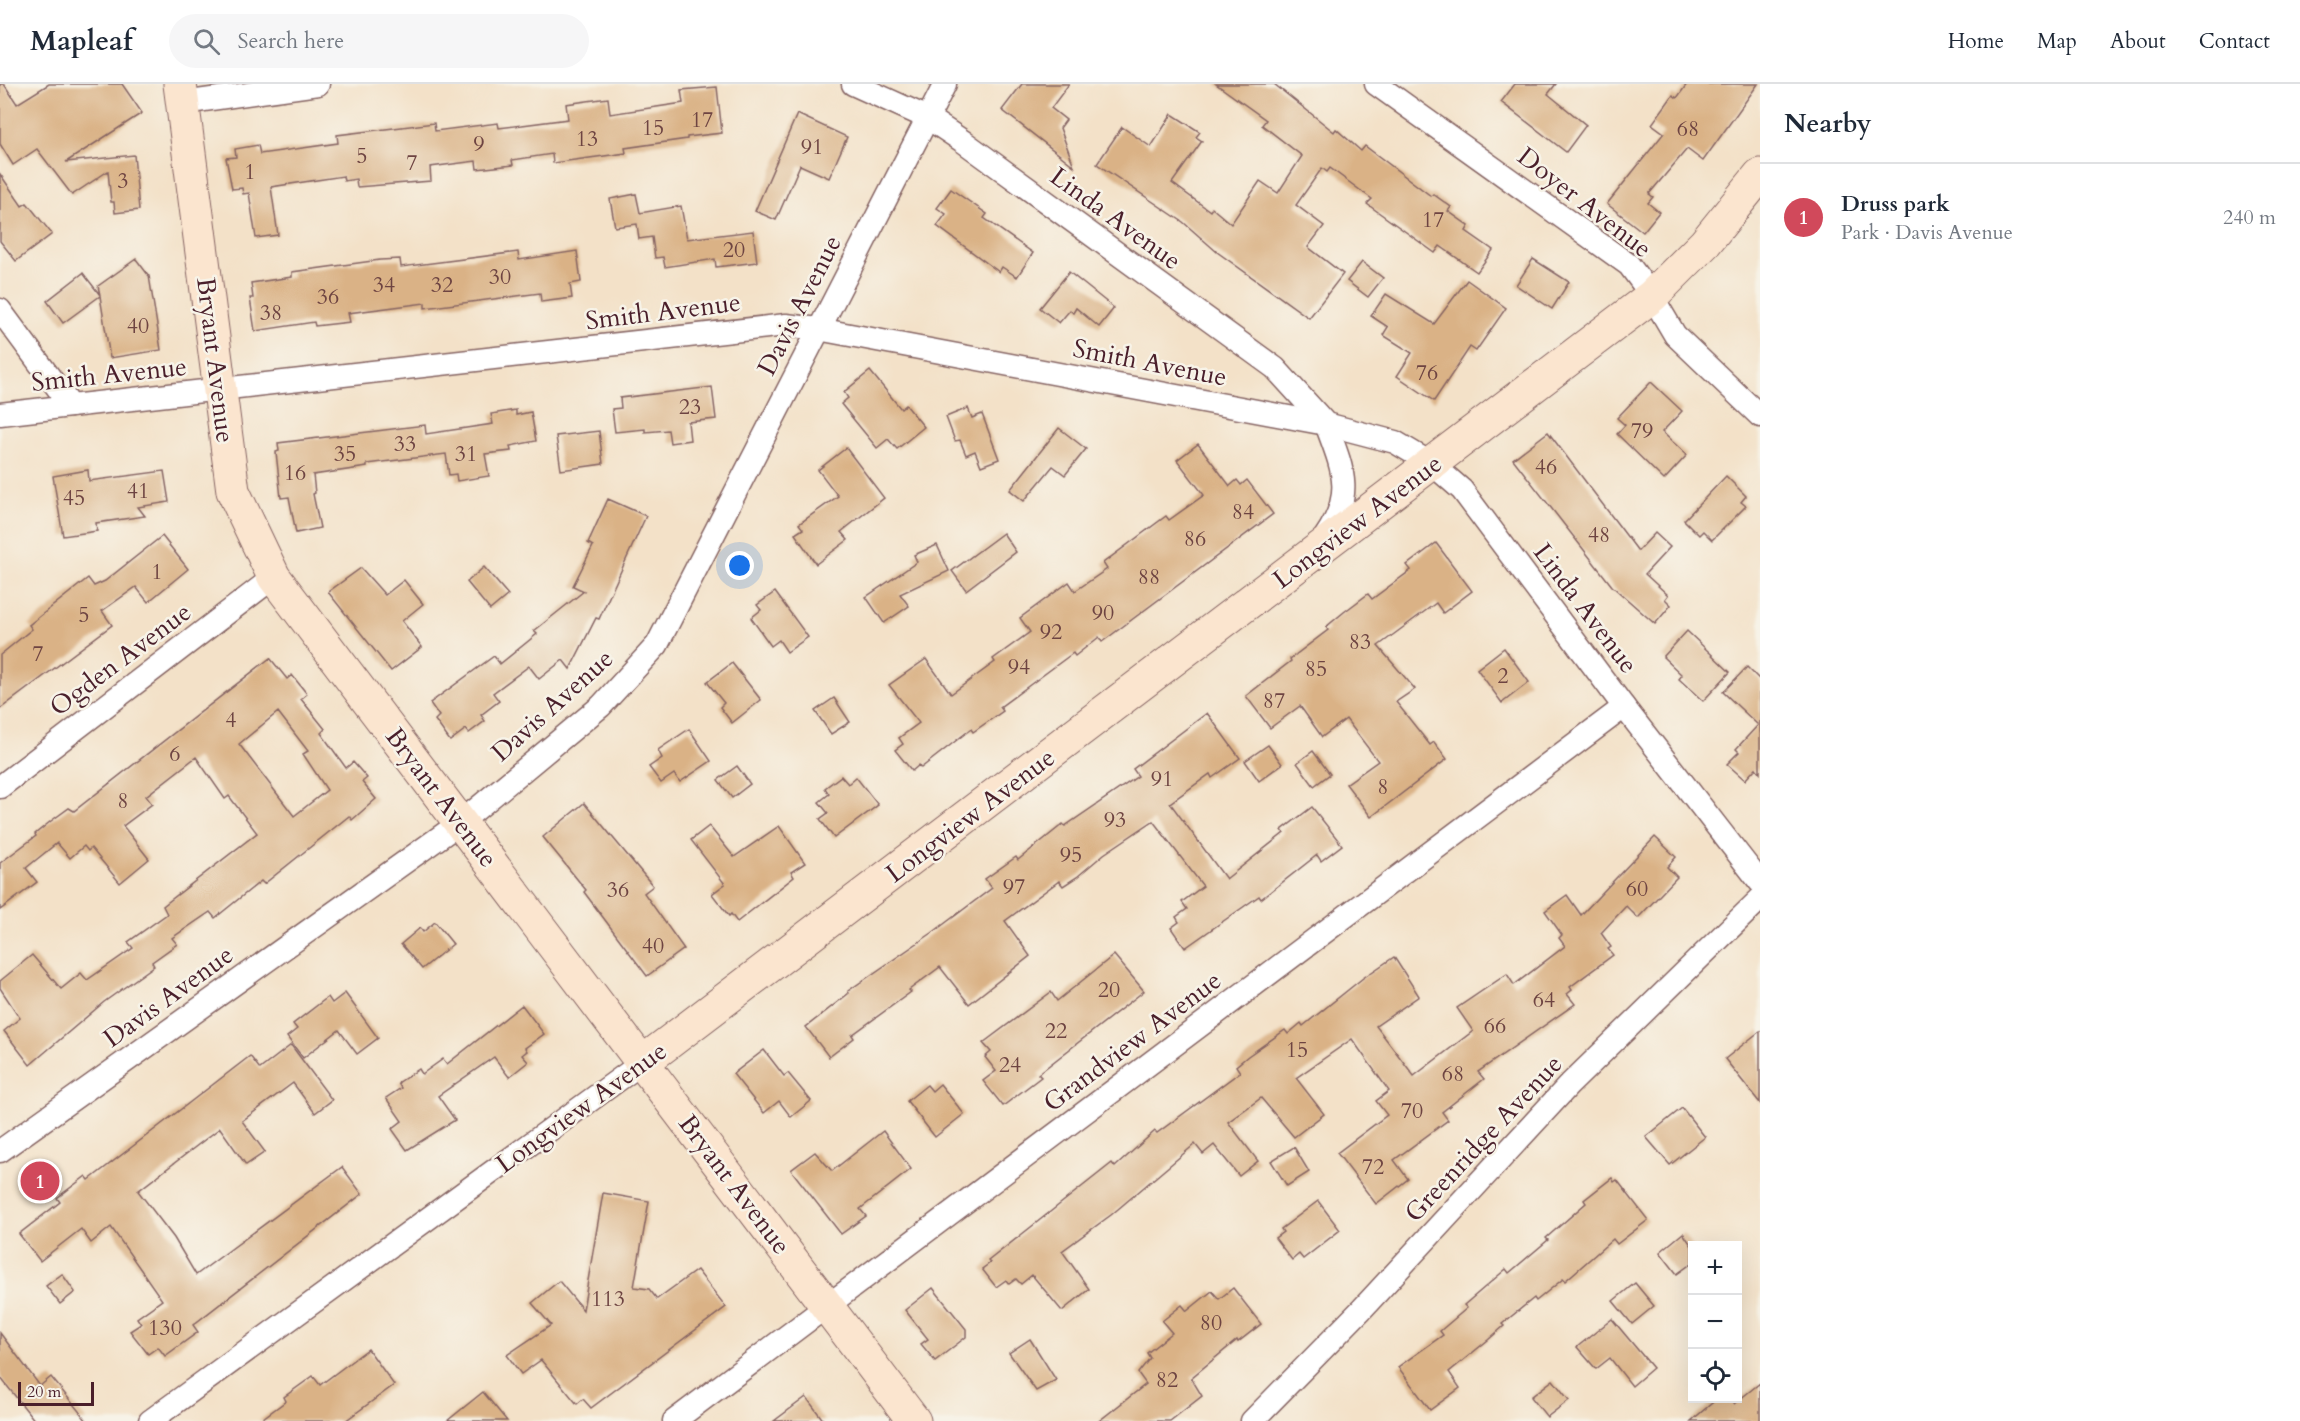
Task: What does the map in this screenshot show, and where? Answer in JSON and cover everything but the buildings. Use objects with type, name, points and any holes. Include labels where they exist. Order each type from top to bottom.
[{"type":"street","points":[[181,93],[318,84]]},
{"type":"street","name":"Linda Avenue","points":[[853,84],[928,118],[1275,368],[1326,424],[1339,462],[1343,502],[1340,516],[1313,556]]},
{"type":"street","name":"Davis Avenue","points":[[0,1151],[461,822],[601,706],[657,645],[945,84]]},
{"type":"street","name":"Doyer Avenue","points":[[1376,84],[1629,265],[1652,296],[1675,335],[1760,416]]},
{"type":"street","name":"Bryant Avenue","points":[[181,93],[233,491],[274,577],[914,1421]]},
{"type":"street","name":"Longview Avenue","points":[[150,1421],[643,1062],[1313,556],[1652,296],[1705,243],[1760,175]]},
{"type":"street","points":[[0,310],[71,406]]},
{"type":"street","name":"Smith Avenue","points":[[0,414],[786,326],[818,328],[1326,424]]},
{"type":"street","name":"Linda Avenue","points":[[1326,424],[1395,442],[1432,464],[1462,490],[1624,707],[1760,882]]},
{"type":"street","name":"Ogden Avenue","points":[[0,787],[274,577]]},
{"type":"street","name":"Grandview Avenue","points":[[674,1421],[1624,707]]},
{"type":"street","name":"Greenridge Avenue","points":[[1252,1421],[1362,1309],[1569,1085],[1760,899]]},
{"type":"place","name":"Druss park","points":[[40,1181]]}]
